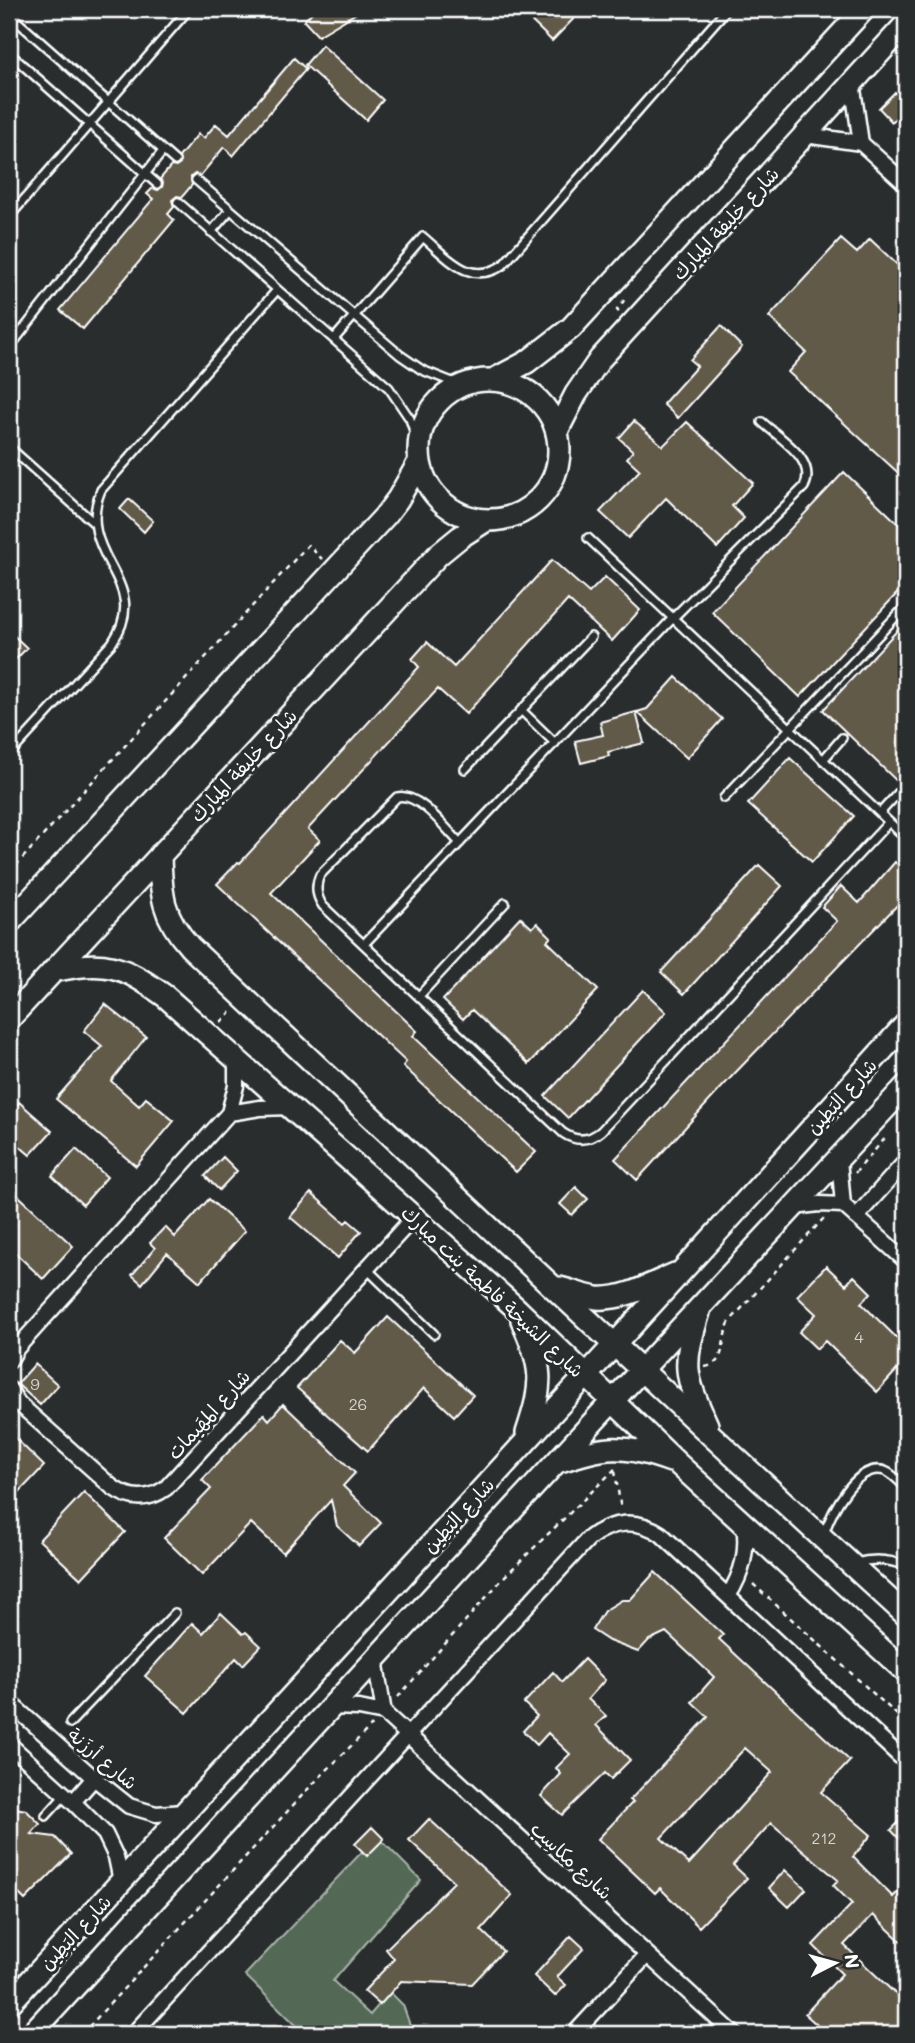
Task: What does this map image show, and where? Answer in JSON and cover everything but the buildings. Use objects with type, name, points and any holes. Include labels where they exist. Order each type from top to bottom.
[{"type":"main road","points":[[495,379],[527,362],[558,340],[858,11]]},
{"type":"main road","name":"شارع خليفة المبارك","points":[[557,431],[588,376],[632,323],[906,24]]},
{"type":"main road","points":[[9,923],[385,516],[398,499],[419,452],[423,425],[431,409],[444,395],[460,385],[477,380],[495,379],[527,390],[550,415],[557,431],[559,448],[553,481],[544,495],[517,515],[502,520],[485,521],[454,513],[442,503],[431,491],[419,452]]},
{"type":"main road","name":"شارع خليفة المبارك","points":[[9,1018],[438,555],[485,521]]},
{"type":"main road","points":[[160,855],[162,897],[172,924],[190,947],[906,1615]]},
{"type":"main road","name":"شارع الشيخة فاطمة بنت مبارك","points":[[53,971],[94,964],[121,969],[165,996],[517,1309],[677,1463],[906,1672]]},
{"type":"main road","name":"شارع البَطِين","points":[[9,2004],[684,1270],[906,1024]]},
{"type":"main road","name":"شارع البَطِين","points":[[31,2034],[612,1401],[906,1086]]},
{"type":"main road","points":[[554,1286],[586,1296],[609,1298],[622,1296],[684,1270]]},
{"type":"main road","points":[[701,1307],[691,1340],[687,1369],[691,1390],[712,1436]]},
{"type":"main road","points":[[517,1309],[534,1349],[540,1377],[538,1398],[523,1444]]},
{"type":"main road","points":[[555,1463],[614,1447],[646,1452],[677,1463]]},
{"type":"street","points":[[852,82],[861,143]]},
{"type":"street","points":[[805,135],[861,143],[906,184]]},
{"type":"street","points":[[9,1362],[17,1349],[229,1114],[236,1086],[236,1058]]},
{"type":"street","points":[[229,1114],[260,1108],[291,1107]]},
{"type":"street","points":[[839,1159],[843,1205]]},
{"type":"street","points":[[856,1217],[906,1161]]},
{"type":"street","points":[[793,1207],[843,1205],[906,1261]]},
{"type":"street","name":"شارع المهَيمات","points":[[9,1389],[18,1403],[112,1487],[126,1496],[152,1496],[166,1488],[414,1217]]},
{"type":"street","points":[[906,1266],[906,1276]]},
{"type":"street","points":[[133,2034],[588,1539],[604,1528],[622,1523],[643,1525],[661,1534],[906,1762]]},
{"type":"street","points":[[728,1596],[744,1562],[744,1524]]},
{"type":"street","points":[[331,1707],[359,1708],[384,1713],[375,1659]]},
{"type":"street","name":"شارع أرزَنة","points":[[9,1702],[129,1806],[156,1814],[185,1812]]},
{"type":"street","name":"شارع مكاسِب","points":[[384,1713],[734,2034]]},
{"type":"street","points":[[9,1744],[105,1834],[116,1857],[121,1881]]},
{"type":"street","points":[[69,1798],[94,1778]]},
{"type":"street","points":[[574,2034],[647,1955]]},
{"type":"lane","points":[[9,217],[189,9]]},
{"type":"lane","points":[[334,339],[423,237],[466,271],[481,274],[503,265],[727,9]]},
{"type":"lane","points":[[9,14],[176,161]]},
{"type":"lane","points":[[9,53],[157,184]]},
{"type":"lane","points":[[9,348],[163,151]]},
{"type":"lane","points":[[196,180],[411,363],[434,376],[460,385]]},
{"type":"lane","points":[[178,202],[389,388],[410,419],[419,452]]},
{"type":"lane","points":[[211,232],[230,210]]},
{"type":"lane","points":[[9,755],[112,643],[121,625],[124,595],[100,547],[94,523],[97,500],[108,481],[277,290]]},
{"type":"lane","points":[[364,944],[673,618],[804,487],[808,475],[805,463],[762,422]]},
{"type":"lane","points":[[9,447],[94,523]]},
{"type":"lane","points":[[588,538],[906,838]]},
{"type":"lane","points":[[724,798],[906,606]]},
{"type":"lane","points":[[465,769],[591,637]]},
{"type":"lane","points":[[521,710],[555,743]]},
{"type":"lane","points":[[823,760],[842,738]]},
{"type":"lane","points":[[880,813],[901,790]]},
{"type":"lane","points":[[460,843],[417,800],[402,796],[392,800],[320,875],[317,894],[323,906],[563,1133],[575,1139],[589,1138],[601,1131],[889,822]]},
{"type":"lane","points":[[419,996],[505,903]]},
{"type":"lane","points":[[367,1269],[434,1334]]},
{"type":"lane","points":[[823,1538],[836,1506],[865,1474],[883,1471],[906,1488]]},
{"type":"lane","points":[[852,1564],[876,1559],[906,1566]]},
{"type":"lane","points":[[70,1723],[175,1613]]},
{"type":"lane","points":[[46,1816],[69,1798]]},
{"type":"path","points":[[610,286],[626,300],[617,310],[632,323]]},
{"type":"path","points":[[9,873],[308,545],[334,570]]},
{"type":"path","points":[[208,1034],[245,998]]},
{"type":"path","points":[[855,1174],[892,1130]]},
{"type":"path","points":[[698,1367],[716,1364],[721,1354],[724,1332],[731,1320],[818,1227],[826,1215],[843,1205]]},
{"type":"path","points":[[614,1458],[622,1523]]},
{"type":"path","points":[[82,2034],[308,1789],[384,1713],[505,1576],[615,1469]]},
{"type":"path","points":[[748,1580],[906,1723]]},
{"type":"green space","points":[[377,1836],[421,1880],[333,1981],[370,2015],[390,1992],[403,2005],[413,2034],[305,2034],[245,1975]]}]
